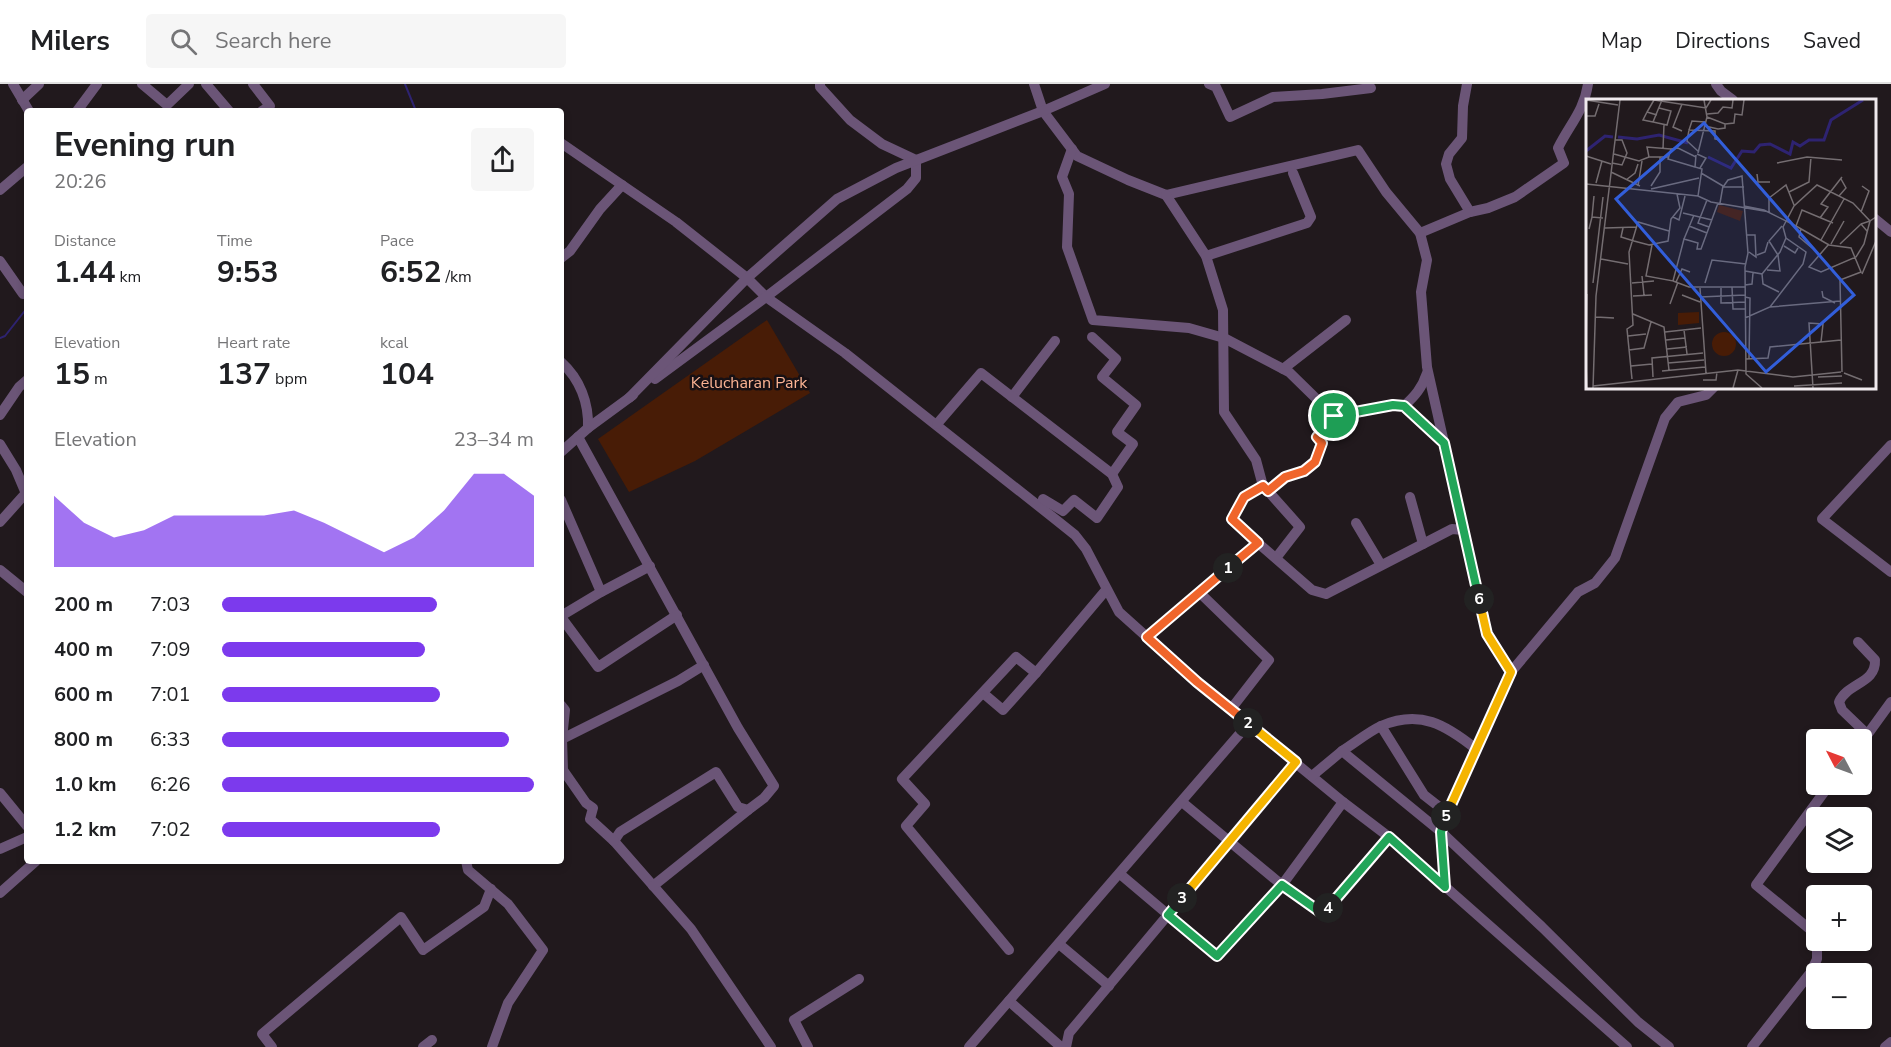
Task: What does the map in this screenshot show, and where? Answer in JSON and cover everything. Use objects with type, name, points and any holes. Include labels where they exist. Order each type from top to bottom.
[{"type":"street","points":[[13,84],[27,108]]},
{"type":"street","points":[[22,100],[39,84]]},
{"type":"street","points":[[79,108],[97,84]]},
{"type":"street","points":[[142,84],[170,108],[189,84]]},
{"type":"street","points":[[206,84],[226,108]]},
{"type":"street","points":[[253,84],[270,106],[267,108]]},
{"type":"street","points":[[820,84],[820,87],[850,120],[882,144],[915,160]]},
{"type":"street","points":[[1034,84],[1043,111],[1077,156],[1166,195],[1358,150],[1386,192],[1420,233],[1428,260],[1421,292],[1428,370],[1487,634],[1511,672]]},
{"type":"street","points":[[629,398],[747,278],[837,199],[896,168],[1106,84]]},
{"type":"street","points":[[1209,84],[1216,87],[1230,117],[1273,97],[1339,88],[1371,88]]},
{"type":"street","points":[[1467,84],[1463,106],[1462,138],[1449,154],[1446,164],[1450,179],[1470,212]]},
{"type":"street","points":[[1586,99],[1588,84]]},
{"type":"street","points":[[1716,84],[1720,91],[1732,99]]},
{"type":"street","points":[[1420,233],[1470,212],[1488,208],[1515,197],[1564,163],[1557,148],[1586,101]]},
{"type":"street","points":[[564,144],[676,222],[747,278],[766,297],[845,353],[1075,535],[1086,549],[1119,612],[1231,709],[1389,837],[1627,1047]]},
{"type":"street","points":[[1072,149],[1062,177],[1069,194],[1067,247],[1093,320],[1189,328],[1224,338],[1289,372],[1334,416]]},
{"type":"street","points":[[564,449],[588,428],[766,297],[907,189],[916,178],[915,160]]},
{"type":"street","points":[[0,190],[24,170]]},
{"type":"street","points":[[1206,256],[1307,223],[1311,217],[1293,173]]},
{"type":"street","points":[[564,255],[622,185]]},
{"type":"street","points":[[1166,195],[1206,256],[1223,310],[1224,412],[1256,460],[1265,489],[1300,527],[1276,558]]},
{"type":"street","points":[[1876,219],[1891,232]]},
{"type":"street","points":[[0,261],[24,294]]},
{"type":"street","points":[[1283,369],[1346,320]]},
{"type":"street","points":[[1092,337],[1116,359],[1102,377],[1137,405],[1117,432],[1133,444],[1112,474]]},
{"type":"street","points":[[1012,397],[1055,341]]},
{"type":"street","points":[[564,366],[580,385],[589,414],[588,428]]},
{"type":"street","points":[[1404,406],[1423,385],[1428,370]]},
{"type":"street","points":[[937,424],[981,373],[1112,474],[1118,487],[1097,518],[1074,500],[1063,511],[1043,500]]},
{"type":"street","points":[[0,415],[24,383]]},
{"type":"street","points":[[1445,887],[1441,832],[1447,813],[1511,672],[1578,592],[1595,583],[1615,558],[1665,418],[1678,402],[1706,395],[1713,388]]},
{"type":"street","points":[[1444,443],[1404,406],[1393,405],[1334,416],[1317,437],[1322,443],[1315,462],[1304,471],[1285,477],[1265,489],[1244,497],[1232,519],[1312,590],[1326,594],[1452,529],[1464,530]]},
{"type":"street","points":[[578,437],[738,728],[774,786],[764,798],[653,886]]},
{"type":"street","points":[[0,444],[24,490]]},
{"type":"street","points":[[1891,445],[1822,519],[1891,572]]},
{"type":"street","points":[[1410,496],[1423,544]]},
{"type":"street","points":[[0,522],[24,497]]},
{"type":"street","points":[[564,507],[601,592]]},
{"type":"street","points":[[1356,523],[1381,565]]},
{"type":"street","points":[[1147,637],[1258,543]]},
{"type":"street","points":[[564,615],[650,566]]},
{"type":"street","points":[[0,570],[24,590]]},
{"type":"street","points":[[983,693],[1003,710],[1106,590]]},
{"type":"street","points":[[1200,593],[1269,660],[1231,709]]},
{"type":"street","points":[[564,621],[598,667],[677,615]]},
{"type":"street","points":[[1857,729],[1842,710],[1839,702],[1848,689],[1869,678],[1875,667],[1875,660],[1858,642]]},
{"type":"street","points":[[1009,950],[906,826],[925,804],[902,779],[1016,657],[1036,673]]},
{"type":"street","points":[[564,738],[678,681],[704,665]]},
{"type":"street","points":[[1871,729],[1891,702]]},
{"type":"street","points":[[1312,776],[1342,751],[1381,726],[1412,717],[1440,724],[1476,749]]},
{"type":"street","points":[[969,1047],[1249,723]]},
{"type":"street","points":[[1381,726],[1424,795],[1447,813]]},
{"type":"street","points":[[1342,751],[1441,832],[1638,1022],[1669,1047]]},
{"type":"street","points":[[1066,1047],[1069,1034],[1296,762]]},
{"type":"street","points":[[564,771],[586,803],[593,808],[590,819],[614,841],[691,929],[771,1047]]},
{"type":"street","points":[[614,841],[620,832],[716,772],[738,807],[748,810]]},
{"type":"street","points":[[0,793],[24,822]]},
{"type":"street","points":[[1806,926],[1756,885],[1822,795]]},
{"type":"street","points":[[1182,802],[1231,840],[1282,885],[1323,914],[1389,837]]},
{"type":"street","points":[[1120,874],[1217,956],[1282,885],[1343,802]]},
{"type":"street","points":[[0,849],[24,838]]},
{"type":"street","points":[[0,893],[33,864]]},
{"type":"street","points":[[467,864],[468,870],[508,904],[543,950],[508,1003],[492,1047]]},
{"type":"street","points":[[272,1047],[262,1034],[401,917],[423,950],[484,907],[491,889]]},
{"type":"street","points":[[1059,944],[1109,986]]},
{"type":"street","points":[[1752,1047],[1811,972],[1817,959],[1817,951]]},
{"type":"street","points":[[808,1047],[794,1020],[859,979]]},
{"type":"street","points":[[1009,1001],[1061,1047]]},
{"type":"street","points":[[1885,1047],[1891,1042]]},
{"type":"green space","name":"Kelucharan Park","points":[[767,320],[810,393],[695,461],[629,492],[598,439]]},
{"type":"waterway","points":[[405,84],[415,108]]},
{"type":"waterway","points":[[0,338],[5,336],[24,312]]},
{"type":"route","points":[[1393,405],[1404,406],[1444,443],[1487,634],[1511,672],[1445,818],[1441,832],[1441,855],[1445,887],[1389,837],[1323,914],[1282,885],[1217,956],[1168,915],[1296,762],[1197,682],[1147,637],[1258,543],[1232,519],[1244,497],[1263,486],[1268,491],[1285,477],[1304,471],[1315,462],[1322,443],[1317,437],[1334,416],[1393,405]]}]
